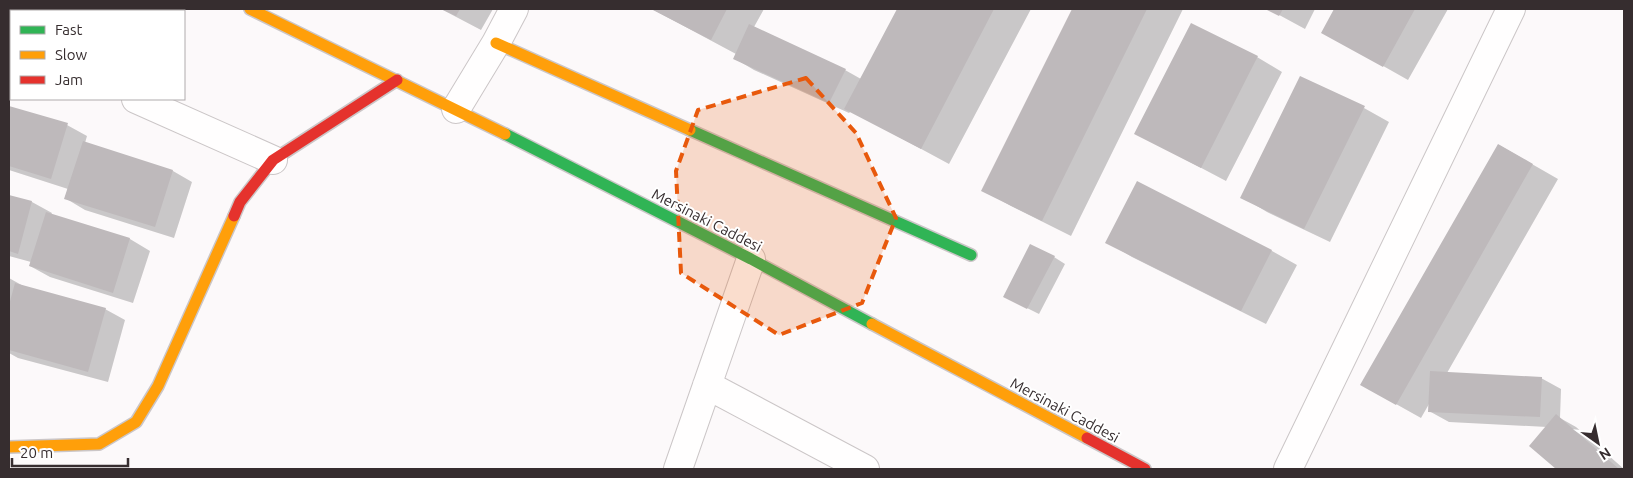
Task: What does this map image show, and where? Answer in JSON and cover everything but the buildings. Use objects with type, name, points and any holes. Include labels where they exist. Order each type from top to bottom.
[{"type":"street","name":"Mersinaki Caddesi","points":[[250,9],[456,109],[750,259],[1145,469]]},
{"type":"street","points":[[456,109],[514,9]]},
{"type":"street","points":[[1288,469],[1511,9]]},
{"type":"street","points":[[496,43],[971,255]]},
{"type":"street","points":[[9,447],[99,444],[136,422],[158,386],[240,202],[273,160],[397,80]]},
{"type":"street","points":[[138,100],[273,160]]},
{"type":"street","points":[[678,469],[750,259]]},
{"type":"street","points":[[707,385],[865,469]]},
{"type":"highlighted area","points":[[806,78],[856,133],[896,218],[862,303],[779,335],[681,273],[676,171],[698,110]]},
{"type":"traffic: fast","points":[[690,130],[971,255]]},
{"type":"traffic: fast","points":[[505,134],[751,259],[872,324]]},
{"type":"traffic: slow","points":[[250,9],[505,134]]},
{"type":"traffic: slow","points":[[496,43],[690,130]]},
{"type":"traffic: slow","points":[[9,447],[99,444],[136,422],[158,386],[234,216]]},
{"type":"traffic: slow","points":[[872,324],[1087,438]]},
{"type":"traffic: jam","points":[[234,216],[240,202],[273,160],[397,80]]},
{"type":"traffic: jam","points":[[1087,438],[1145,469]]}]
